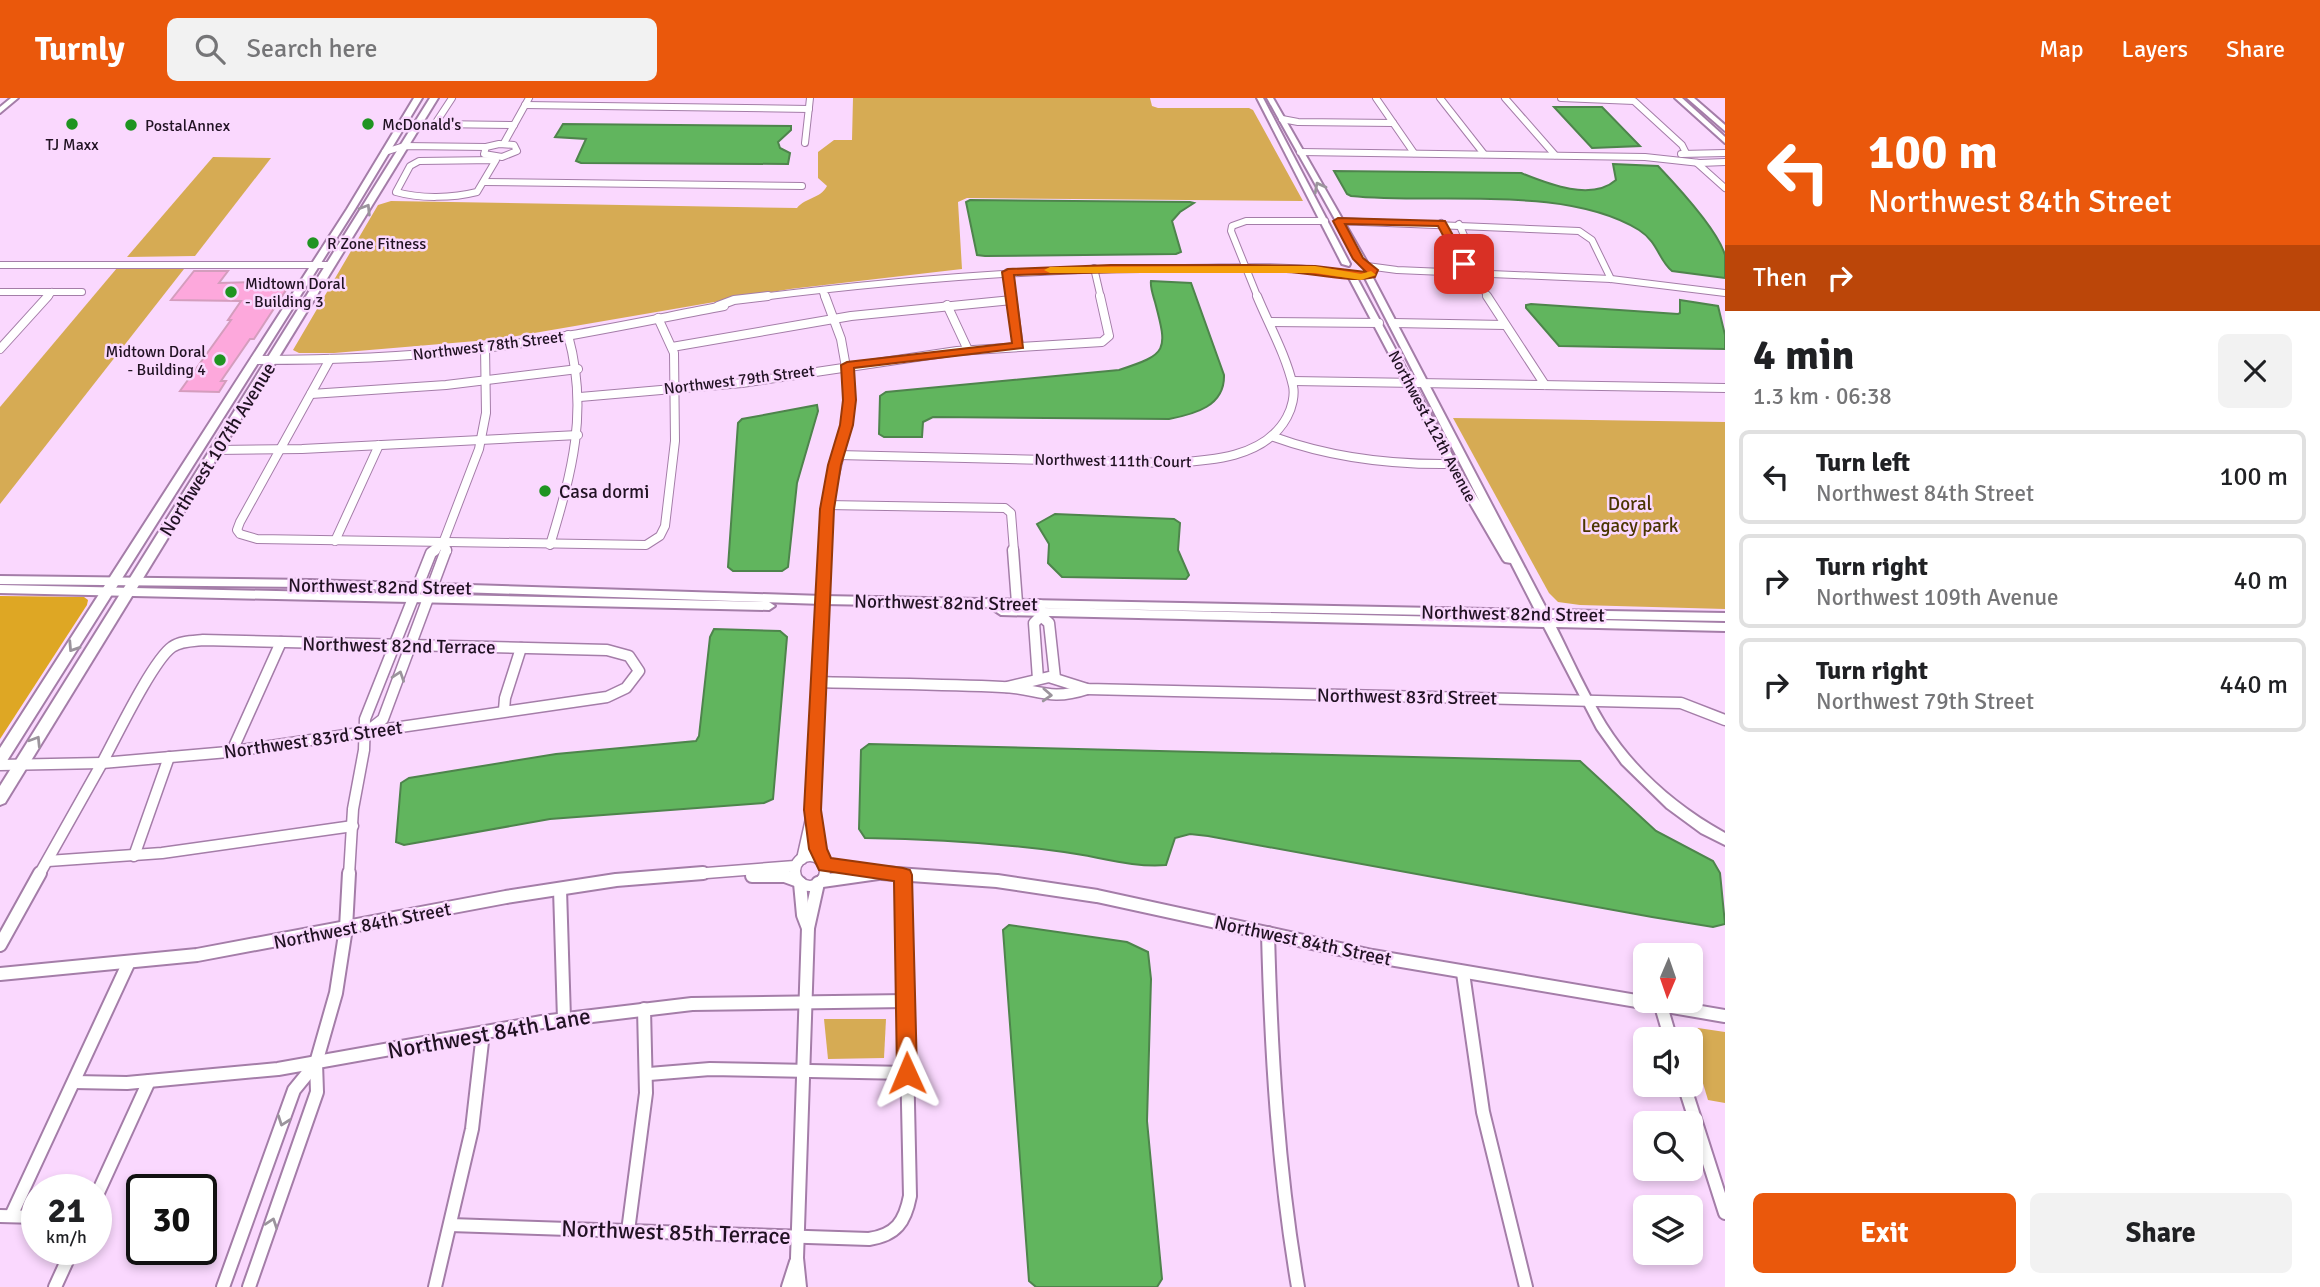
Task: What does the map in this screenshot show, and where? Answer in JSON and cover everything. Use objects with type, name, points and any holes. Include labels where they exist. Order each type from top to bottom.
[{"type":"main road","name":"Northwest 107th Avenue","points":[[0,760],[316,265],[418,98]]},
{"type":"main road","name":"Northwest 107th Avenue","points":[[0,799],[434,98]]},
{"type":"street","points":[[0,103],[6,98]]},
{"type":"street","points":[[0,111],[15,98]]},
{"type":"street","points":[[452,98],[435,124],[514,125]]},
{"type":"street","points":[[504,143],[529,98]]},
{"type":"street","points":[[602,106],[605,98]]},
{"type":"street","points":[[729,108],[732,98]]},
{"type":"street","points":[[805,143],[810,98]]},
{"type":"street","name":"Northwest 112th Avenue","points":[[1260,98],[1325,221],[1347,269],[1457,461],[1509,561],[1520,573],[1586,700],[1621,756],[1642,780],[1672,807],[1725,840]]},
{"type":"street","name":"Northwest 112th Avenue","points":[[1270,98],[1368,270],[1424,383],[1457,461]]},
{"type":"street","points":[[1376,98],[1414,153]]},
{"type":"street","points":[[1440,98],[1484,154]]},
{"type":"street","points":[[1505,98],[1555,155]]},
{"type":"street","points":[[1561,98],[1634,101],[1682,145],[1686,156],[1706,169],[1725,188]]},
{"type":"street","points":[[1678,98],[1725,141]]},
{"type":"street","points":[[1690,98],[1725,129]]},
{"type":"street","points":[[525,105],[809,109]]},
{"type":"street","points":[[1282,119],[1298,122],[1393,123]]},
{"type":"street","points":[[385,152],[402,149],[485,150],[504,143],[514,145],[517,151],[496,159],[419,161],[410,166],[396,189],[399,194],[477,192],[496,159]]},
{"type":"street","points":[[485,150],[496,159]]},
{"type":"street","points":[[1290,155],[1316,152],[1645,157],[1725,153]]},
{"type":"street","points":[[1697,163],[1725,162]]},
{"type":"street","points":[[484,182],[802,186]]},
{"type":"street","points":[[1325,221],[1237,222],[1232,226],[1231,231],[1293,381],[1294,401],[1291,413],[1274,437],[1308,450],[1355,461],[1401,465],[1457,461]]},
{"type":"street","points":[[1338,221],[1571,230],[1586,234],[1592,240],[1611,279]]},
{"type":"street","points":[[1441,223],[1464,264],[1475,272],[1545,385]]},
{"type":"street","points":[[1459,224],[1478,265],[1475,272]]},
{"type":"street","points":[[0,259],[145,260],[156,263]]},
{"type":"street","points":[[0,265],[331,265]]},
{"type":"street","name":"Northwest 78th Street","points":[[255,360],[330,359],[485,348],[736,305],[755,299],[891,281],[909,282],[928,278],[1094,268],[1347,269]]},
{"type":"street","name":"Northwest 79th Street","points":[[580,397],[755,381],[847,365],[968,350],[1102,342],[1107,338],[1108,330],[1094,268]]},
{"type":"street","points":[[1347,269],[1611,279],[1725,293]]},
{"type":"street","points":[[1347,269],[1368,270]]},
{"type":"street","points":[[1008,272],[1019,346]]},
{"type":"street","points":[[808,928],[803,915],[798,881],[799,863],[813,810],[827,505],[847,425],[850,400],[847,365],[834,318],[822,290]]},
{"type":"street","points":[[0,292],[82,292]]},
{"type":"street","points":[[0,349],[52,292]]},
{"type":"street","points":[[672,347],[834,318],[1012,300]]},
{"type":"street","points":[[947,305],[968,350]]},
{"type":"street","points":[[330,359],[240,522],[237,530],[240,534],[257,539],[632,546],[654,542],[665,526],[676,441],[672,347],[658,318]]},
{"type":"street","points":[[1270,322],[1379,323]]},
{"type":"street","points":[[1393,323],[1505,324]]},
{"type":"street","points":[[550,545],[571,475],[578,436],[578,369],[568,335]]},
{"type":"street","points":[[0,338],[10,338]]},
{"type":"street","points":[[250,1287],[317,1092],[316,1063],[336,993],[346,928],[353,827],[366,733],[365,719],[392,645],[431,553],[443,543],[469,478],[485,413],[485,348]]},
{"type":"street","points":[[311,394],[486,381],[578,369]]},
{"type":"street","points":[[1293,381],[1725,388]]},
{"type":"street","points":[[216,450],[578,436]]},
{"type":"street","name":"Northwest 111th Court","points":[[838,455],[1194,462],[1234,454],[1274,437]]},
{"type":"street","points":[[335,541],[379,445]]},
{"type":"street","points":[[827,505],[1005,508],[1011,513],[1017,603]]},
{"type":"street","points":[[366,733],[383,719],[447,552],[443,543]]},
{"type":"street","name":"Northwest 82nd Street","points":[[0,580],[132,586],[415,591],[1040,610],[1717,624],[1725,617]]},
{"type":"street","name":"Northwest 82nd Street","points":[[0,590],[112,585]]},
{"type":"street","name":"Northwest 82nd Street","points":[[822,604],[1017,603],[1040,610]]},
{"type":"street","points":[[1040,610],[1049,623],[1055,678]]},
{"type":"street","points":[[1038,679],[1034,623],[1040,610]]},
{"type":"street","name":"Northwest 82nd Terrace","points":[[103,762],[156,666],[170,648],[180,643],[202,640],[607,650],[629,656],[639,671],[635,681],[624,691]]},
{"type":"street","points":[[232,751],[281,642]]},
{"type":"street","points":[[504,710],[505,698],[521,648]]},
{"type":"street","name":"Northwest 83rd Street","points":[[819,682],[1007,687],[1038,679],[1055,678],[1087,689],[1681,703],[1725,720]]},
{"type":"street","name":"Northwest 83rd Street","points":[[1007,687],[1029,694],[1050,696],[1073,695],[1087,689]]},
{"type":"street","name":"Northwest 83rd Street","points":[[0,765],[103,762],[232,751],[607,697],[624,691]]},
{"type":"street","points":[[134,856],[169,757]]},
{"type":"street","points":[[0,946],[103,762]]},
{"type":"street","points":[[800,1287],[797,1258],[808,928],[820,882],[827,873],[813,810]]},
{"type":"street","points":[[48,860],[134,856],[353,827]]},
{"type":"street","points":[[799,863],[813,858],[824,863]]},
{"type":"street","name":"Northwest 84th Street","points":[[0,974],[197,955],[616,880],[723,874],[799,863]]},
{"type":"street","name":"Northwest 84th Street","points":[[824,863],[879,873],[997,881],[1097,896],[1463,973],[1633,1001]]},
{"type":"street","name":"Northwest 84th Street","points":[[820,882],[879,873]]},
{"type":"street","name":"Northwest 84th Street","points":[[723,874],[785,876],[798,881]]},
{"type":"street","points":[[649,1074],[710,1069],[907,1073],[903,875]]},
{"type":"street","points":[[798,881],[820,882]]},
{"type":"street","points":[[560,889],[564,1019]]},
{"type":"street","points":[[1268,933],[1275,1109],[1298,1287]]},
{"type":"street","points":[[6,1216],[74,1082],[130,962]]},
{"type":"street","points":[[1463,973],[1483,1112],[1526,1287]]},
{"type":"street","name":"Northwest 84th Lane","points":[[74,1082],[149,1081],[278,1069],[564,1019],[692,1004],[807,1000],[906,1001]]},
{"type":"street","points":[[628,1231],[649,1074],[644,1009]]},
{"type":"street","name":"Northwest 84th Street","points":[[1703,1013],[1725,1016]]},
{"type":"street","points":[[435,1287],[476,1116],[481,1082],[483,1033]]},
{"type":"street","points":[[223,1287],[294,1090],[316,1063]]},
{"type":"street","name":"Northwest 85th Terrace","points":[[450,1225],[869,1239],[886,1237],[899,1228],[907,1214],[907,1073]]},
{"type":"street","points":[[107,1174],[149,1081]]},
{"type":"street","points":[[1688,1097],[1725,1213]]},
{"type":"street","points":[[788,1287],[797,1258]]},
{"type":"street","points":[[55,1287],[65,1265]]},
{"type":"green space","points":[[853,98],[1150,98],[1152,106],[1158,108],[1249,108],[1253,110],[1303,201],[967,198],[958,202],[962,269],[790,289],[500,339],[334,353],[299,353],[293,350],[378,205],[391,201],[797,208],[827,186],[818,178],[818,152],[834,140],[852,140]]},
{"type":"green space","points":[[213,157],[271,158],[195,256],[127,257]]},
{"type":"green space","points":[[117,268],[184,269],[0,504],[0,407]]},
{"type":"green space","name":"Doral Legacy park","points":[[1453,418],[1725,422],[1725,609],[1558,602],[1549,593]]},
{"type":"green space","points":[[824,1019],[886,1019],[884,1058],[828,1059]]},
{"type":"green space","points":[[1703,1029],[1725,1032],[1725,1103],[1708,1100],[1703,1083]]},
{"type":"shaded area","points":[[1554,107],[1602,107],[1640,146],[1592,148]]},
{"type":"shaded area","points":[[563,124],[791,126],[791,130],[778,142],[780,148],[790,153],[788,164],[581,163],[576,161],[586,139],[555,137]]},
{"type":"shaded area","points":[[1613,164],[1658,166],[1696,209],[1721,245],[1725,255],[1725,278],[1672,271],[1645,235],[1609,216],[1538,201],[1351,196],[1347,194],[1334,171],[1521,173],[1555,185],[1594,190],[1616,180]]},
{"type":"shaded area","points":[[966,202],[1194,203],[1172,221],[1181,252],[1176,254],[985,256],[977,255]]},
{"type":"shaded area","points":[[1151,281],[1191,283],[1224,375],[1219,394],[1207,407],[1169,419],[933,417],[923,422],[922,437],[884,437],[879,434],[880,396],[886,392],[1119,370],[1147,360],[1160,348],[1162,341]]},
{"type":"shaded area","points":[[1680,300],[1718,306],[1725,335],[1725,349],[1559,346],[1526,308],[1526,305],[1531,304],[1678,314]]},
{"type":"shaded area","points":[[817,405],[818,411],[797,483],[788,567],[782,571],[733,571],[728,567],[738,423],[742,419]]},
{"type":"shaded area","points":[[1055,514],[1174,519],[1180,523],[1178,550],[1189,575],[1186,579],[1062,577],[1048,563],[1049,544],[1037,524]]},
{"type":"shaded area","points":[[0,596],[84,597],[88,600],[0,739]]},
{"type":"shaded area","points":[[714,629],[780,631],[787,637],[773,799],[764,803],[550,819],[404,845],[396,842],[401,783],[409,778],[556,754],[696,741],[699,736],[710,637]]},
{"type":"shaded area","points":[[869,744],[1580,761],[1656,831],[1713,861],[1720,873],[1725,924],[1713,927],[1652,917],[1190,834],[1175,838],[1166,865],[1127,863],[1014,846],[865,838],[859,829],[861,750]]},
{"type":"shaded area","points":[[1009,925],[1127,942],[1148,952],[1151,979],[1147,1121],[1162,1279],[1157,1287],[1036,1287],[1029,1281],[1003,930]]},
{"type":"building","points":[[194,271],[228,271],[219,283],[292,281],[254,339],[250,339],[221,381],[226,381],[219,392],[180,391],[231,320],[228,320],[241,301],[171,300]]},
{"type":"slow traffic","points":[[1050,270],[1269,269],[1315,270],[1361,277],[1371,275]]},
{"type":"place","name":"TJ Maxx","points":[[72,124]]},
{"type":"place","name":"McDonald's","points":[[368,124]]},
{"type":"place","name":"PostalAnnex","points":[[131,125]]},
{"type":"place","name":"R Zone Fitness","points":[[313,243]]},
{"type":"place","name":"Midtown Doral - Building 3","points":[[231,292]]},
{"type":"place","name":"Midtown Doral - Building 4","points":[[220,360]]},
{"type":"place","name":"Casa dormi","points":[[545,491]]},
{"type":"route","points":[[907,1073],[903,875],[825,865],[818,849],[813,810],[827,509],[834,465],[847,425],[850,400],[847,365],[1019,346],[1008,272],[1111,268],[1247,269],[1315,270],[1368,276],[1372,270],[1359,259],[1338,221],[1441,223],[1464,264]]}]
